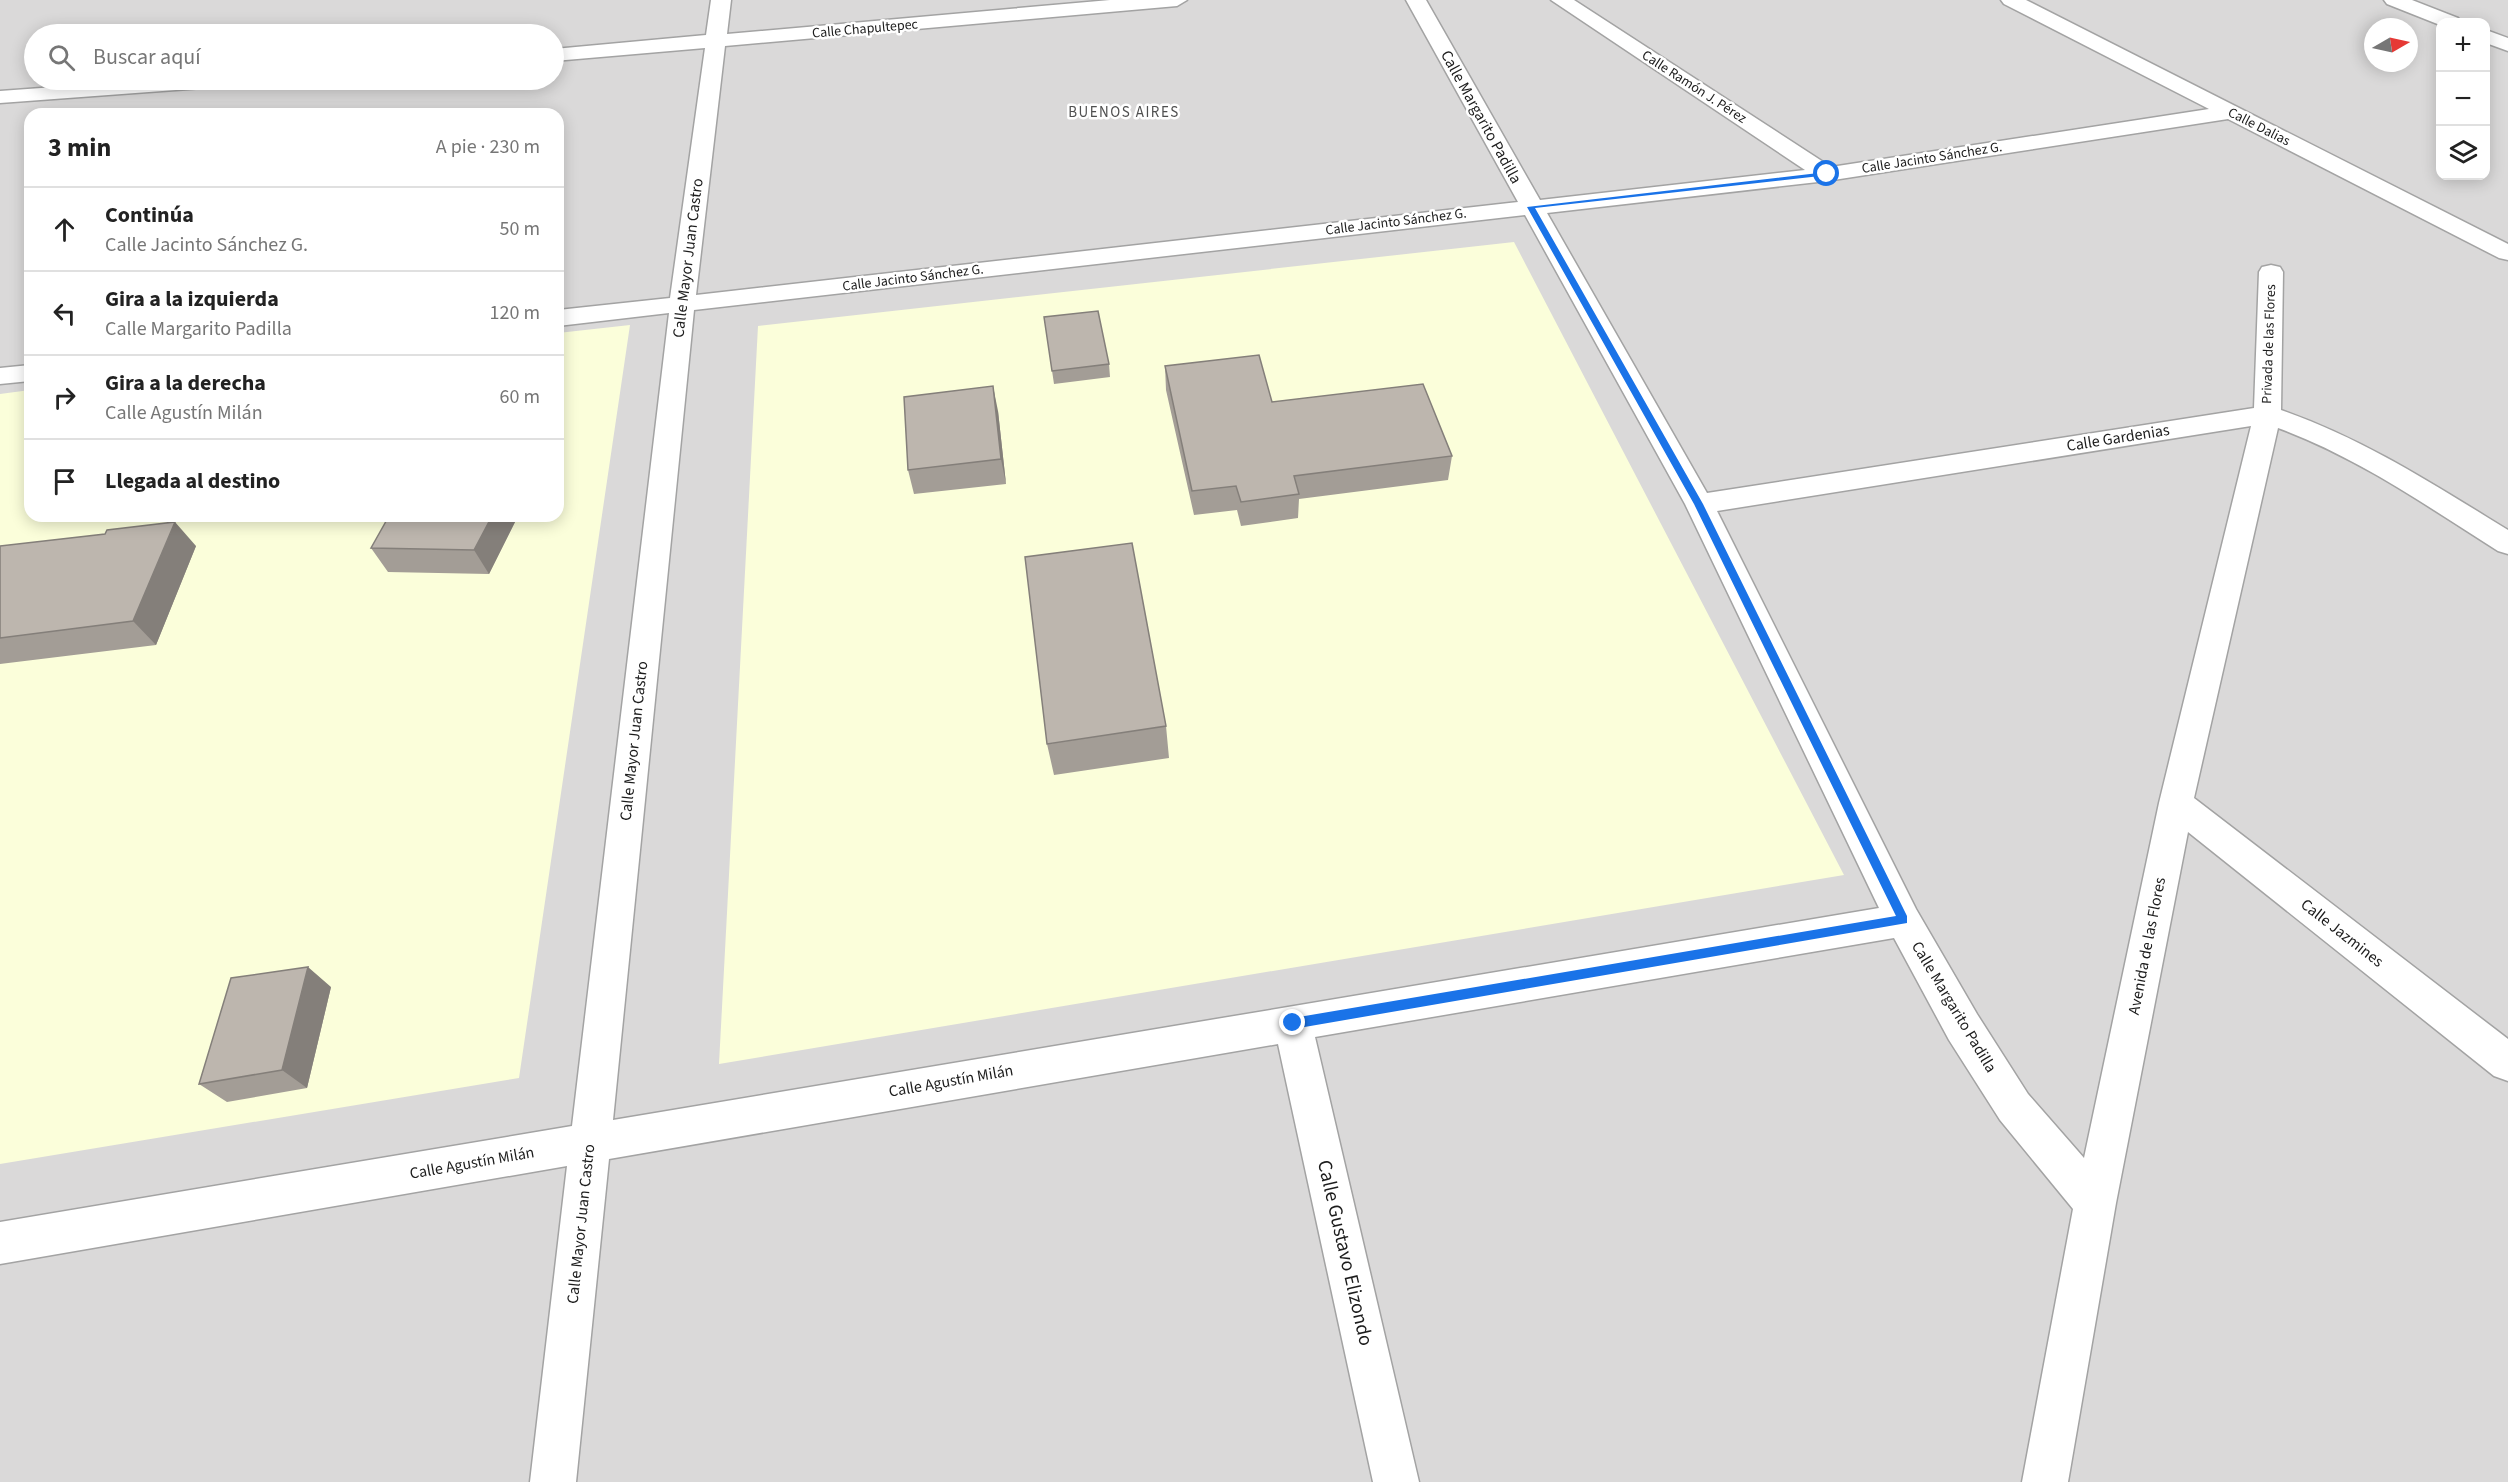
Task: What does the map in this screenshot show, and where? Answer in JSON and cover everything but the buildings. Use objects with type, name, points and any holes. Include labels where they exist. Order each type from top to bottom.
[{"type":"street","name":"Calle Mayor Juan Castro","points":[[554,1482],[682,305],[721,0]]},
{"type":"street","name":"Calle Chapultepec","points":[[564,54],[715,43],[1177,0]]},
{"type":"street","name":"Calle Margarito Padilla","points":[[1416,0],[1699,504],[1903,920],[1964,1027],[2014,1107],[2095,1203]]},
{"type":"street","name":"Calle Ramón J. Pérez","points":[[1561,0],[1827,174]]},
{"type":"street","name":"Calle Dalias","points":[[2011,0],[2508,253]]},
{"type":"street","points":[[2394,0],[2441,18]]},
{"type":"street","points":[[2490,38],[2508,45]]},
{"type":"street","points":[[0,97],[95,90]]},
{"type":"street","name":"Calle Jacinto Sánchez G.","points":[[564,317],[1827,174],[2231,112]]},
{"type":"street","name":"Privada de las Flores","points":[[2267,415],[2271,272]]},
{"type":"street","points":[[0,376],[24,374]]},
{"type":"street","name":"Calle Gardenias","points":[[1699,504],[2267,415],[2321,434],[2405,479],[2508,544]]},
{"type":"street","name":"Avenida de las Flores","points":[[2051,1478],[2095,1203],[2176,803],[2267,415]]},
{"type":"street","name":"Calle Jazmines","points":[[2176,803],[2508,1063]]},
{"type":"street","name":"Calle Agustín Milán","points":[[0,1243],[1903,920]]},
{"type":"street","name":"Calle Gustavo Elizondo","points":[[1293,1023],[1396,1482]]},
{"type":"shaded area","name":"BUENOS AIRES","points":[[0,0],[2508,0],[2508,1482],[0,1482]]},
{"type":"shaded area","points":[[1514,242],[1844,875],[719,1064],[758,326]]},
{"type":"shaded area","points":[[630,325],[519,1078],[0,1164],[0,394],[24,391],[24,522],[564,522],[564,332]]},
{"type":"district","name":"BUENOS AIRES","points":[[1124,112]]},
{"type":"route","points":[[1293,1023],[1903,920],[1699,504],[1531,207],[1827,174]]}]
